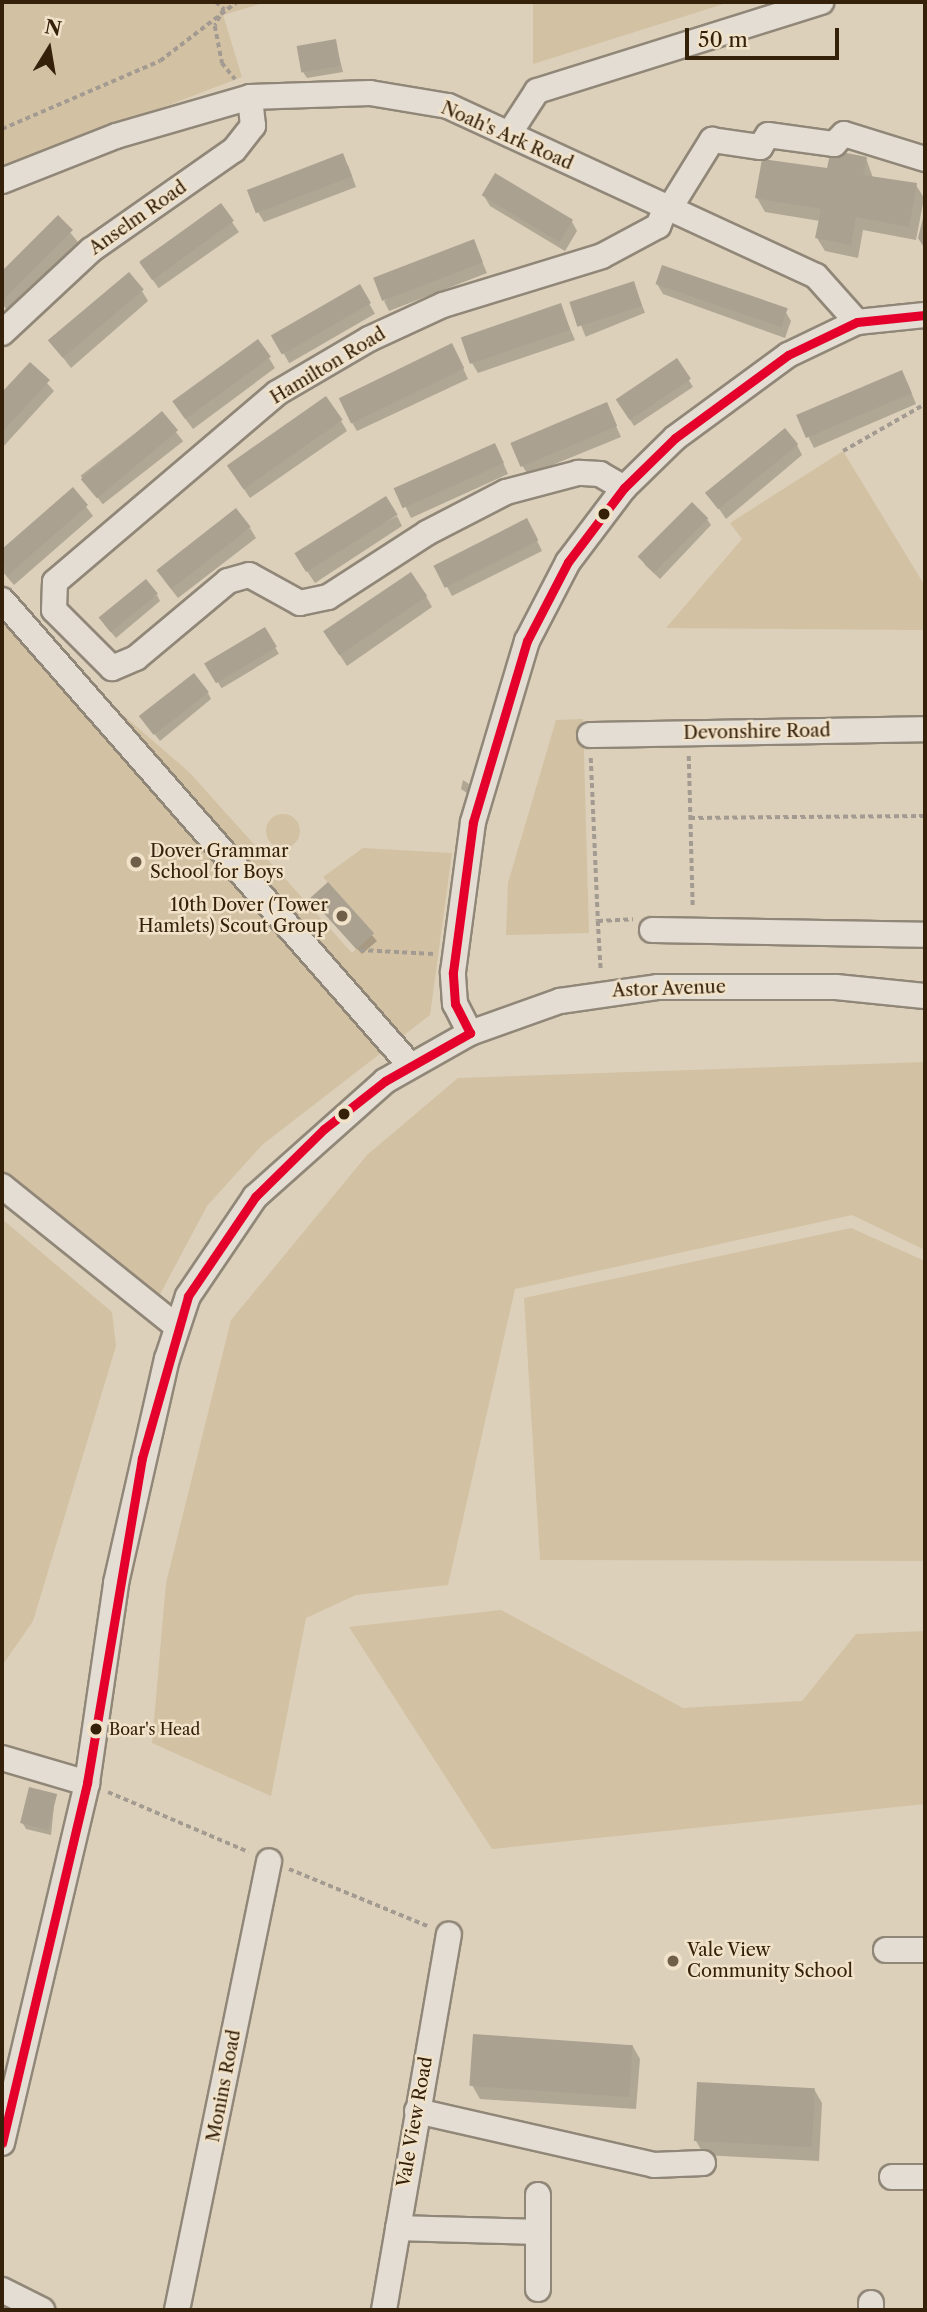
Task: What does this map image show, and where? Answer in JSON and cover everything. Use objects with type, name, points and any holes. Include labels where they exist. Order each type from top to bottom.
[{"type":"street","points":[[509,134],[537,91],[821,2]]},
{"type":"street","name":"Noah's Ark Road","points":[[2,181],[116,136],[250,97],[370,93],[448,106],[666,210],[816,276],[857,322]]},
{"type":"street","name":"Anselm Road","points":[[2,333],[91,250],[234,150],[253,126],[250,97]]},
{"type":"street","name":"Hamilton Road","points":[[624,488],[600,474],[578,472],[506,492],[427,533],[328,597],[300,603],[249,575],[228,581],[136,658],[112,668],[54,610],[55,582],[277,393],[369,339],[443,306],[602,256],[658,226],[712,140],[760,147],[768,135],[834,144],[845,134],[925,159]]},
{"type":"street","points":[[470,1033],[455,1004],[458,898],[501,717],[527,641],[568,562],[624,488],[719,403],[788,355],[857,322],[925,315]]},
{"type":"street","points":[[2,600],[410,1065]]},
{"type":"street","name":"Devonshire Road","points":[[590,735],[925,729]]},
{"type":"street","points":[[652,930],[925,935]]},
{"type":"street","name":"Astor Avenue","points":[[2,2143],[87,1783],[116,1583],[176,1326],[188,1296],[255,1197],[324,1129],[410,1065],[470,1033],[602,992],[811,987],[925,996]]},
{"type":"street","points":[[2,1186],[176,1326]]},
{"type":"street","points":[[2,1758],[87,1783]]},
{"type":"street","name":"Monins Road","points":[[177,2310],[270,1861]]},
{"type":"street","name":"Vale View Road","points":[[384,2310],[449,1935]]},
{"type":"street","points":[[886,1950],[925,1950]]},
{"type":"street","points":[[417,2111],[654,2165],[703,2163]]},
{"type":"street","points":[[892,2177],[925,2177]]},
{"type":"street","points":[[538,2195],[538,2289]]},
{"type":"street","points":[[398,2228],[537,2232]]},
{"type":"street","points":[[2,2290],[42,2310]]},
{"type":"path","points":[[216,2],[224,9]]},
{"type":"path","points":[[2,129],[160,61],[224,9],[237,2]]},
{"type":"path","points":[[222,63],[215,26],[224,9]]},
{"type":"path","points":[[843,451],[925,404]]},
{"type":"path","points":[[688,733],[694,930]]},
{"type":"path","points":[[590,735],[602,992]]},
{"type":"path","points":[[690,818],[925,816]]},
{"type":"path","points":[[598,921],[656,918],[652,930]]},
{"type":"path","points":[[360,950],[438,953]]},
{"type":"shaded area","points":[[2,2],[267,2],[223,15],[242,77],[2,169]]},
{"type":"shaded area","points":[[533,2],[730,2],[533,64]]},
{"type":"shaded area","points":[[843,451],[925,586],[925,630],[666,628],[742,539],[730,523]]},
{"type":"shaded area","name":"Dover Grammar School for Boys","points":[[2,584],[122,714],[189,772],[352,953],[374,933],[323,877],[363,848],[452,853],[430,1015],[262,1145],[207,1206],[157,1300],[2,1173]]},
{"type":"shaded area","points":[[583,719],[589,933],[506,935],[508,883],[556,720]]},
{"type":"shaded area","points":[[283,814],[295,819],[300,831],[295,843],[283,848],[271,843],[266,831],[271,819]]},
{"type":"shaded area","points":[[925,1062],[925,1250],[852,1215],[515,1289],[448,1585],[356,1595],[306,1618],[271,1796],[152,1743],[166,1583],[231,1320],[367,1155],[458,1078]]},
{"type":"shaded area","points":[[2,1219],[112,1312],[116,1346],[33,1621],[2,1666]]},
{"type":"shaded area","points":[[851,1228],[925,1261],[925,1561],[540,1560],[524,1298]]},
{"type":"shaded area","points":[[501,1610],[683,1708],[802,1701],[856,1634],[925,1631],[925,1804],[492,1849],[349,1627]]},
{"type":"building","points":[[336,39],[341,66],[301,73],[297,46]]},
{"type":"building","points":[[831,150],[867,157],[863,175],[917,183],[909,227],[856,217],[851,245],[815,238],[821,209],[755,198],[762,159],[827,168]]},
{"type":"building","points":[[343,153],[352,176],[256,213],[247,190]]},
{"type":"building","points":[[495,173],[573,220],[560,242],[482,195]]},
{"type":"building","points":[[221,203],[234,221],[152,280],[139,262]]},
{"type":"building","points":[[925,210],[925,249],[918,238]]},
{"type":"building","points":[[58,215],[73,230],[2,301],[2,271]]},
{"type":"building","points":[[474,239],[483,262],[382,301],[373,278]]},
{"type":"building","points":[[662,265],[788,308],[781,327],[655,284]]},
{"type":"building","points":[[129,272],[144,290],[63,358],[48,340]]},
{"type":"building","points":[[634,281],[642,306],[577,327],[569,302]]},
{"type":"building","points":[[360,284],[371,303],[282,355],[271,336]]},
{"type":"building","points":[[561,303],[570,329],[470,364],[461,338]]},
{"type":"building","points":[[258,339],[271,357],[185,419],[172,401]]},
{"type":"building","points":[[452,343],[464,368],[351,423],[339,398]]},
{"type":"building","points":[[677,358],[691,379],[630,420],[616,399]]},
{"type":"building","points":[[30,362],[50,380],[2,432],[2,392]]},
{"type":"building","points":[[902,370],[912,393],[806,438],[796,415]]},
{"type":"building","points":[[326,396],[343,420],[244,489],[227,465]]},
{"type":"building","points":[[607,402],[617,426],[521,467],[510,443]]},
{"type":"building","points":[[162,411],[178,430],[97,498],[81,479]]},
{"type":"building","points":[[785,428],[798,444],[718,509],[705,493]]},
{"type":"building","points":[[495,443],[504,463],[403,508],[394,488]]},
{"type":"building","points":[[73,487],[88,505],[7,576],[2,549]]},
{"type":"building","points":[[386,496],[398,515],[306,572],[294,553]]},
{"type":"building","points":[[692,502],[708,518],[654,573],[638,556]]},
{"type":"building","points":[[236,508],[251,527],[171,589],[156,570]]},
{"type":"building","points":[[527,518],[538,540],[445,588],[433,566]]},
{"type":"building","points":[[411,572],[427,596],[339,655],[323,631]]},
{"type":"building","points":[[146,579],[158,594],[111,632],[99,617]]},
{"type":"building","points":[[265,627],[277,647],[216,683],[204,664]]},
{"type":"building","points":[[194,673],[209,692],[154,735],[139,716]]},
{"type":"building","name":"10th Dover (Tower Hamlets) Scout Group","points":[[328,882],[374,933],[356,949],[310,898]]},
{"type":"building","points":[[29,1787],[57,1794],[48,1830],[20,1823]]},
{"type":"building","points":[[473,2034],[633,2045],[629,2097],[469,2086]]},
{"type":"building","points":[[697,2082],[815,2088],[812,2147],[694,2141]]},
{"type":"transit line","points":[[2,2143],[87,1783],[142,1458],[188,1296],[255,1197],[324,1129],[385,1081],[470,1033],[455,1004],[453,972],[473,822],[527,641],[568,562],[624,488],[675,438],[788,355],[857,322],[925,315]]},
{"type":"place","name":"Dover Grammar School for Boys","points":[[136,862]]},
{"type":"place","name":"10th Dover (Tower Hamlets) Scout Group","points":[[342,916]]},
{"type":"place","name":"Boar's Head","points":[[96,1729]]},
{"type":"place","name":"Vale View Community School","points":[[673,1961]]}]
